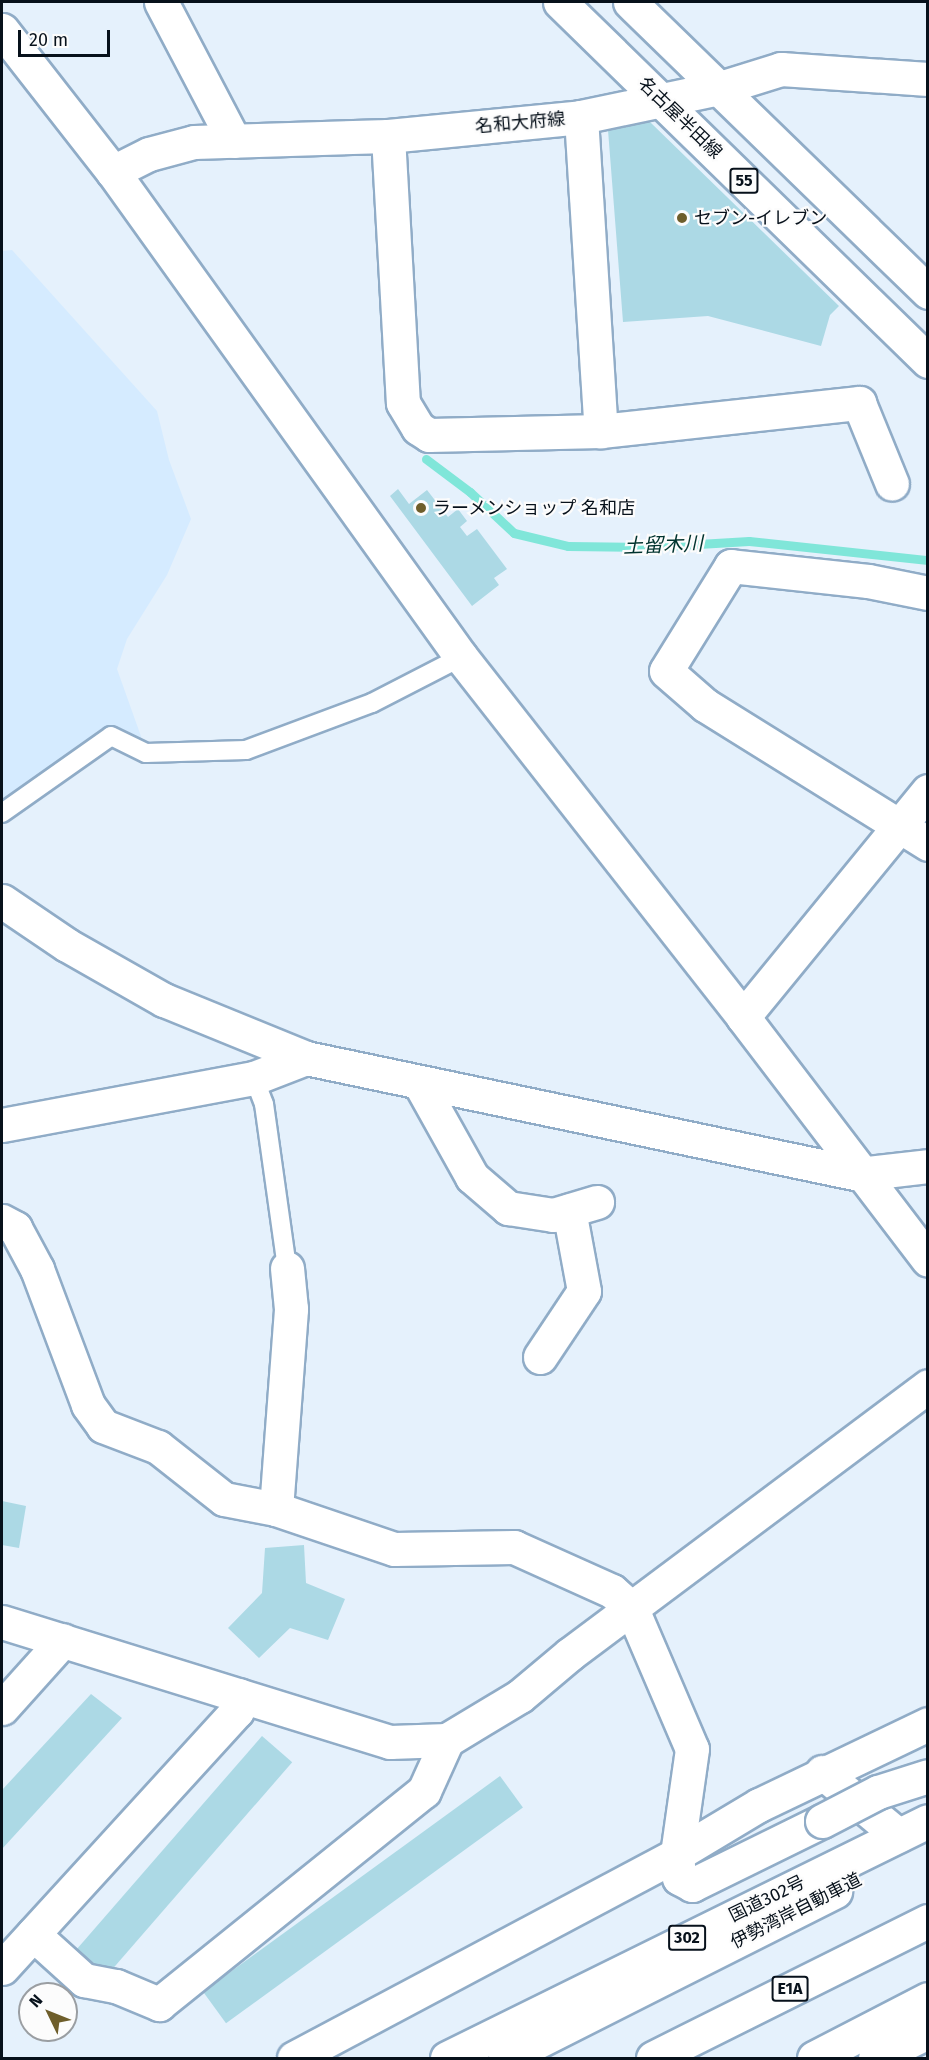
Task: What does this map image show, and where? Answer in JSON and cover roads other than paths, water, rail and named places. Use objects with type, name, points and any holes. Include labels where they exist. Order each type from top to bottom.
[{"type":"main road","points":[[161,2],[234,141]]},
{"type":"main road","name":"名古屋半田線","points":[[560,2],[927,361]]},
{"type":"main road","points":[[630,2],[927,292]]},
{"type":"main road","points":[[2,30],[113,172],[460,657],[743,1017],[859,1174],[927,1260]]},
{"type":"main road","name":"名和大府線","points":[[113,172],[148,154],[194,142],[388,136],[580,117],[659,98],[720,88],[781,69],[927,79]]},
{"type":"main road","points":[[580,117],[601,431]]},
{"type":"main road","points":[[388,136],[403,403],[418,428],[429,435],[601,431],[859,403],[892,484]]},
{"type":"main road","points":[[927,593],[868,581],[731,566],[666,671],[705,705],[927,844]]},
{"type":"main road","points":[[743,1017],[927,791]]},
{"type":"main road","points":[[2,900],[67,945],[164,1000],[306,1058],[859,1174],[927,1166]]},
{"type":"main road","points":[[2,1125],[254,1078],[306,1058]]},
{"type":"main road","points":[[419,1082],[472,1177],[508,1208],[553,1215],[583,1206],[584,1291],[540,1357]]},
{"type":"main road","points":[[2,1221],[15,1228],[37,1269],[88,1405],[103,1426],[158,1447],[224,1499],[276,1509],[394,1549],[514,1547],[612,1591],[632,1609],[692,1749],[677,1854],[679,1878],[692,1885],[878,1792],[927,1776]]},
{"type":"main road","points":[[276,1509],[291,1309],[287,1268]]},
{"type":"main road","points":[[2,1622],[390,1742],[447,1740],[520,1696],[927,1386]]},
{"type":"main road","points":[[2,1707],[63,1640]]},
{"type":"main road","points":[[2,1968],[237,1710],[239,1695]]},
{"type":"main road","points":[[294,2058],[677,1854],[822,1772],[927,1724]]},
{"type":"main road","points":[[33,1934],[84,1980],[116,1986],[159,2004],[424,1791],[447,1740]]},
{"type":"main road","points":[[822,1772],[913,1840]]},
{"type":"main road","name":"国道302号","points":[[447,2058],[913,1840],[927,1821]]},
{"type":"main road","name":"伊勢湾岸自動車道","points":[[505,2058],[913,1840]]},
{"type":"main road","name":"E1A","points":[[653,2058],[927,1920]]},
{"type":"main road","points":[[672,2058],[927,1941]]},
{"type":"main road","points":[[814,2058],[925,2011]]},
{"type":"main road","points":[[875,2058],[925,2011]]},
{"type":"lane","points":[[2,813],[111,736],[146,753],[246,750],[372,703],[460,657]]},
{"type":"lane","points":[[254,1078],[264,1104],[287,1268]]},
{"type":"waterway","name":"土留木川","points":[[426,459],[470,492],[514,533],[568,546],[648,547],[749,541],[928,560]]},
{"type":"place","name":"セブン-イレブン","points":[[682,218]]},
{"type":"place","name":"ラーメンショップ 名和店","points":[[421,508]]}]
